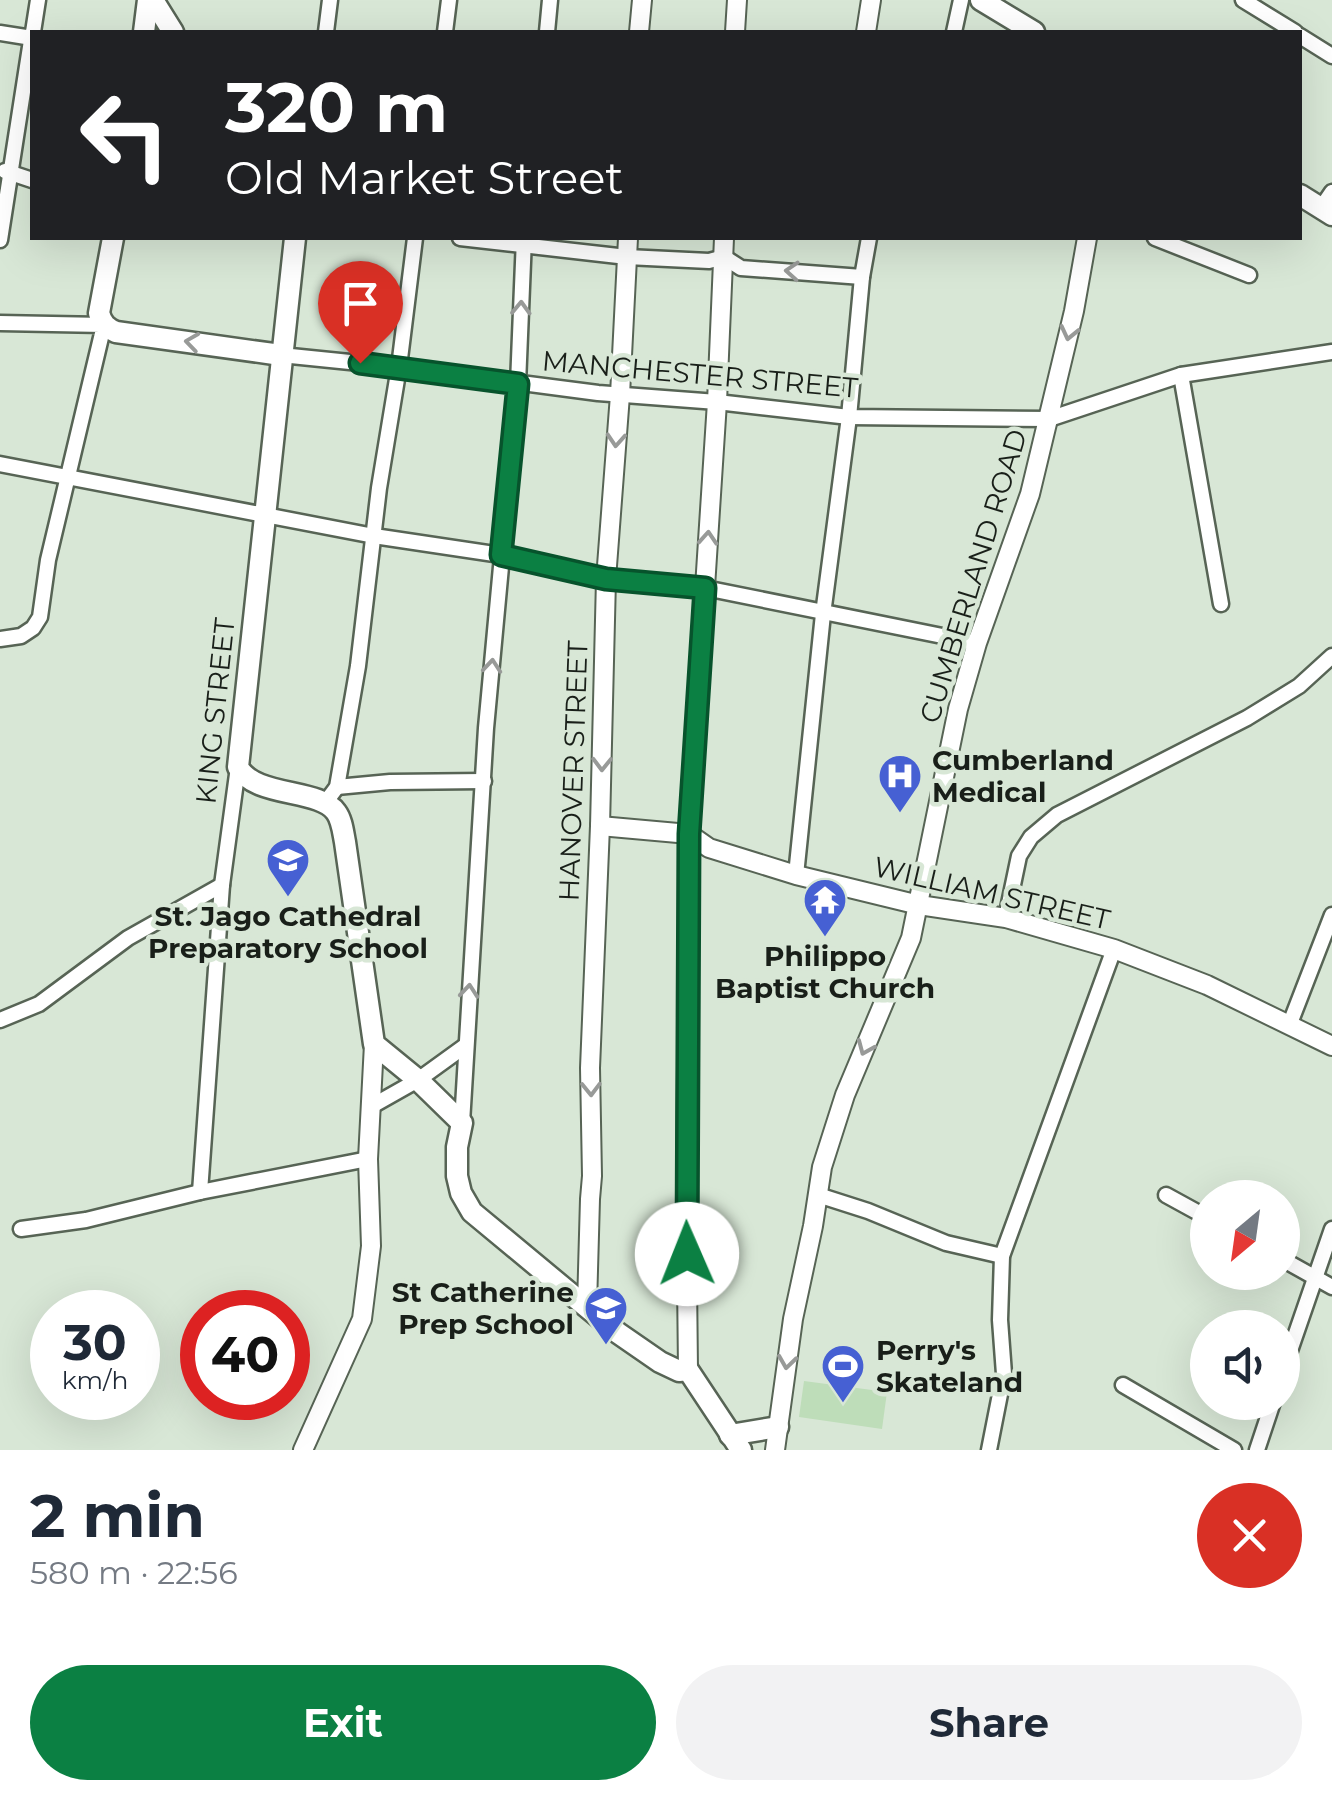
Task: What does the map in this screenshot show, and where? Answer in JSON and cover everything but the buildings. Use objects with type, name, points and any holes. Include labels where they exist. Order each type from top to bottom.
[{"type":"main road","points":[[144,30],[151,0]]},
{"type":"main road","points":[[151,0],[172,30]]},
{"type":"main road","points":[[981,0],[1031,30]]},
{"type":"main road","points":[[1302,196],[1328,205]]},
{"type":"main road","points":[[104,325],[100,314],[112,240]]},
{"type":"main road","name":"KING STREET","points":[[238,767],[295,240]]},
{"type":"main road","name":"MANCHESTER STREET","points":[[104,325],[116,332],[281,355]]},
{"type":"main road","points":[[238,767],[249,780],[331,795],[342,826],[374,1044],[462,1123],[457,1176],[466,1204],[618,1333],[660,1362],[679,1371],[688,1370],[736,1442],[778,1427]]},
{"type":"street","points":[[33,30],[38,0]]},
{"type":"street","points":[[326,30],[330,0]]},
{"type":"street","points":[[445,30],[449,0]]},
{"type":"street","points":[[547,30],[550,0]]},
{"type":"street","points":[[639,30],[642,0]]},
{"type":"street","points":[[734,30],[738,0]]},
{"type":"street","points":[[866,30],[870,0]]},
{"type":"street","points":[[954,30],[961,0]]},
{"type":"street","points":[[1243,0],[1291,30]]},
{"type":"street","points":[[0,33],[30,36]]},
{"type":"street","points":[[1302,37],[1332,56]]},
{"type":"street","points":[[0,240],[4,171],[30,46]]},
{"type":"street","points":[[4,171],[30,179]]},
{"type":"street","points":[[415,240],[358,666],[331,795],[390,782],[484,780]]},
{"type":"street","points":[[492,240],[628,247],[709,261],[724,247]]},
{"type":"street","points":[[796,875],[868,240]]},
{"type":"street","name":"CUMBERLAND ROAD","points":[[775,1450],[793,1319],[814,1226],[822,1167],[845,1095],[912,938],[958,709],[976,643],[1030,494],[1087,240]]},
{"type":"street","points":[[1160,240],[1249,275]]},
{"type":"street","points":[[462,1123],[464,1046],[501,555],[518,384],[524,242]]},
{"type":"street","name":"HANOVER STREET","points":[[587,1306],[592,1176],[590,1068],[606,579],[628,247]]},
{"type":"street","points":[[724,247],[742,268],[862,276]]},
{"type":"street","points":[[688,1370],[689,834],[724,247]]},
{"type":"street","name":"MANCHESTER STREET","points":[[0,323],[104,325]]},
{"type":"street","points":[[0,639],[21,636],[40,617],[48,560],[104,325]]},
{"type":"street","name":"MANCHESTER STREET","points":[[281,355],[518,384],[850,417],[1049,419],[1181,375],[1332,352]]},
{"type":"street","points":[[1181,375],[1221,604]]},
{"type":"street","points":[[0,464],[374,536],[501,555],[606,579],[705,588],[976,643]]},
{"type":"street","points":[[1006,918],[1020,856],[1031,837],[1057,815],[1247,718],[1300,686],[1332,656]]},
{"type":"street","name":"KING STREET","points":[[200,1192],[222,884],[238,767]]},
{"type":"street","points":[[600,826],[689,834]]},
{"type":"street","name":"WILLIAM STREET","points":[[689,834],[710,848],[796,875],[920,905],[1006,918],[1114,949],[1207,985],[1332,1046]]},
{"type":"street","points":[[0,1020],[40,1004],[128,938],[222,884]]},
{"type":"street","points":[[1289,1026],[1332,915]]},
{"type":"street","points":[[989,1450],[1004,1374],[1000,1320],[1002,1256],[1114,949]]},
{"type":"street","points":[[303,1450],[362,1319],[371,1246],[368,1158],[374,1044]]},
{"type":"street","points":[[372,1106],[418,1080],[464,1046]]},
{"type":"street","points":[[22,1229],[86,1220],[368,1158]]},
{"type":"street","points":[[818,1195],[946,1243],[1002,1256]]},
{"type":"street","points":[[1166,1195],[1190,1208]]},
{"type":"street","points":[[1300,1323],[1332,1228]]},
{"type":"street","points":[[1300,1269],[1332,1287]]},
{"type":"street","points":[[1123,1385],[1234,1450]]},
{"type":"street","points":[[1257,1450],[1267,1420]]},
{"type":"green space","name":"Perry's Skateland","points":[[804,1381],[887,1392],[882,1429],[799,1417]]},
{"type":"place","name":"Cumberland Medical","points":[[900,814]]},
{"type":"place","name":"St. Jago Cathedral Preparatory School","points":[[288,898]]},
{"type":"place","name":"Philippo Baptist Church","points":[[825,938]]},
{"type":"place","name":"St Catherine Prep School","points":[[606,1346]]},
{"type":"place","name":"Perry's Skateland","points":[[843,1404]]},
{"type":"route","points":[[360,363],[518,384],[501,555],[606,579],[705,588],[689,834],[687,1254]]}]
